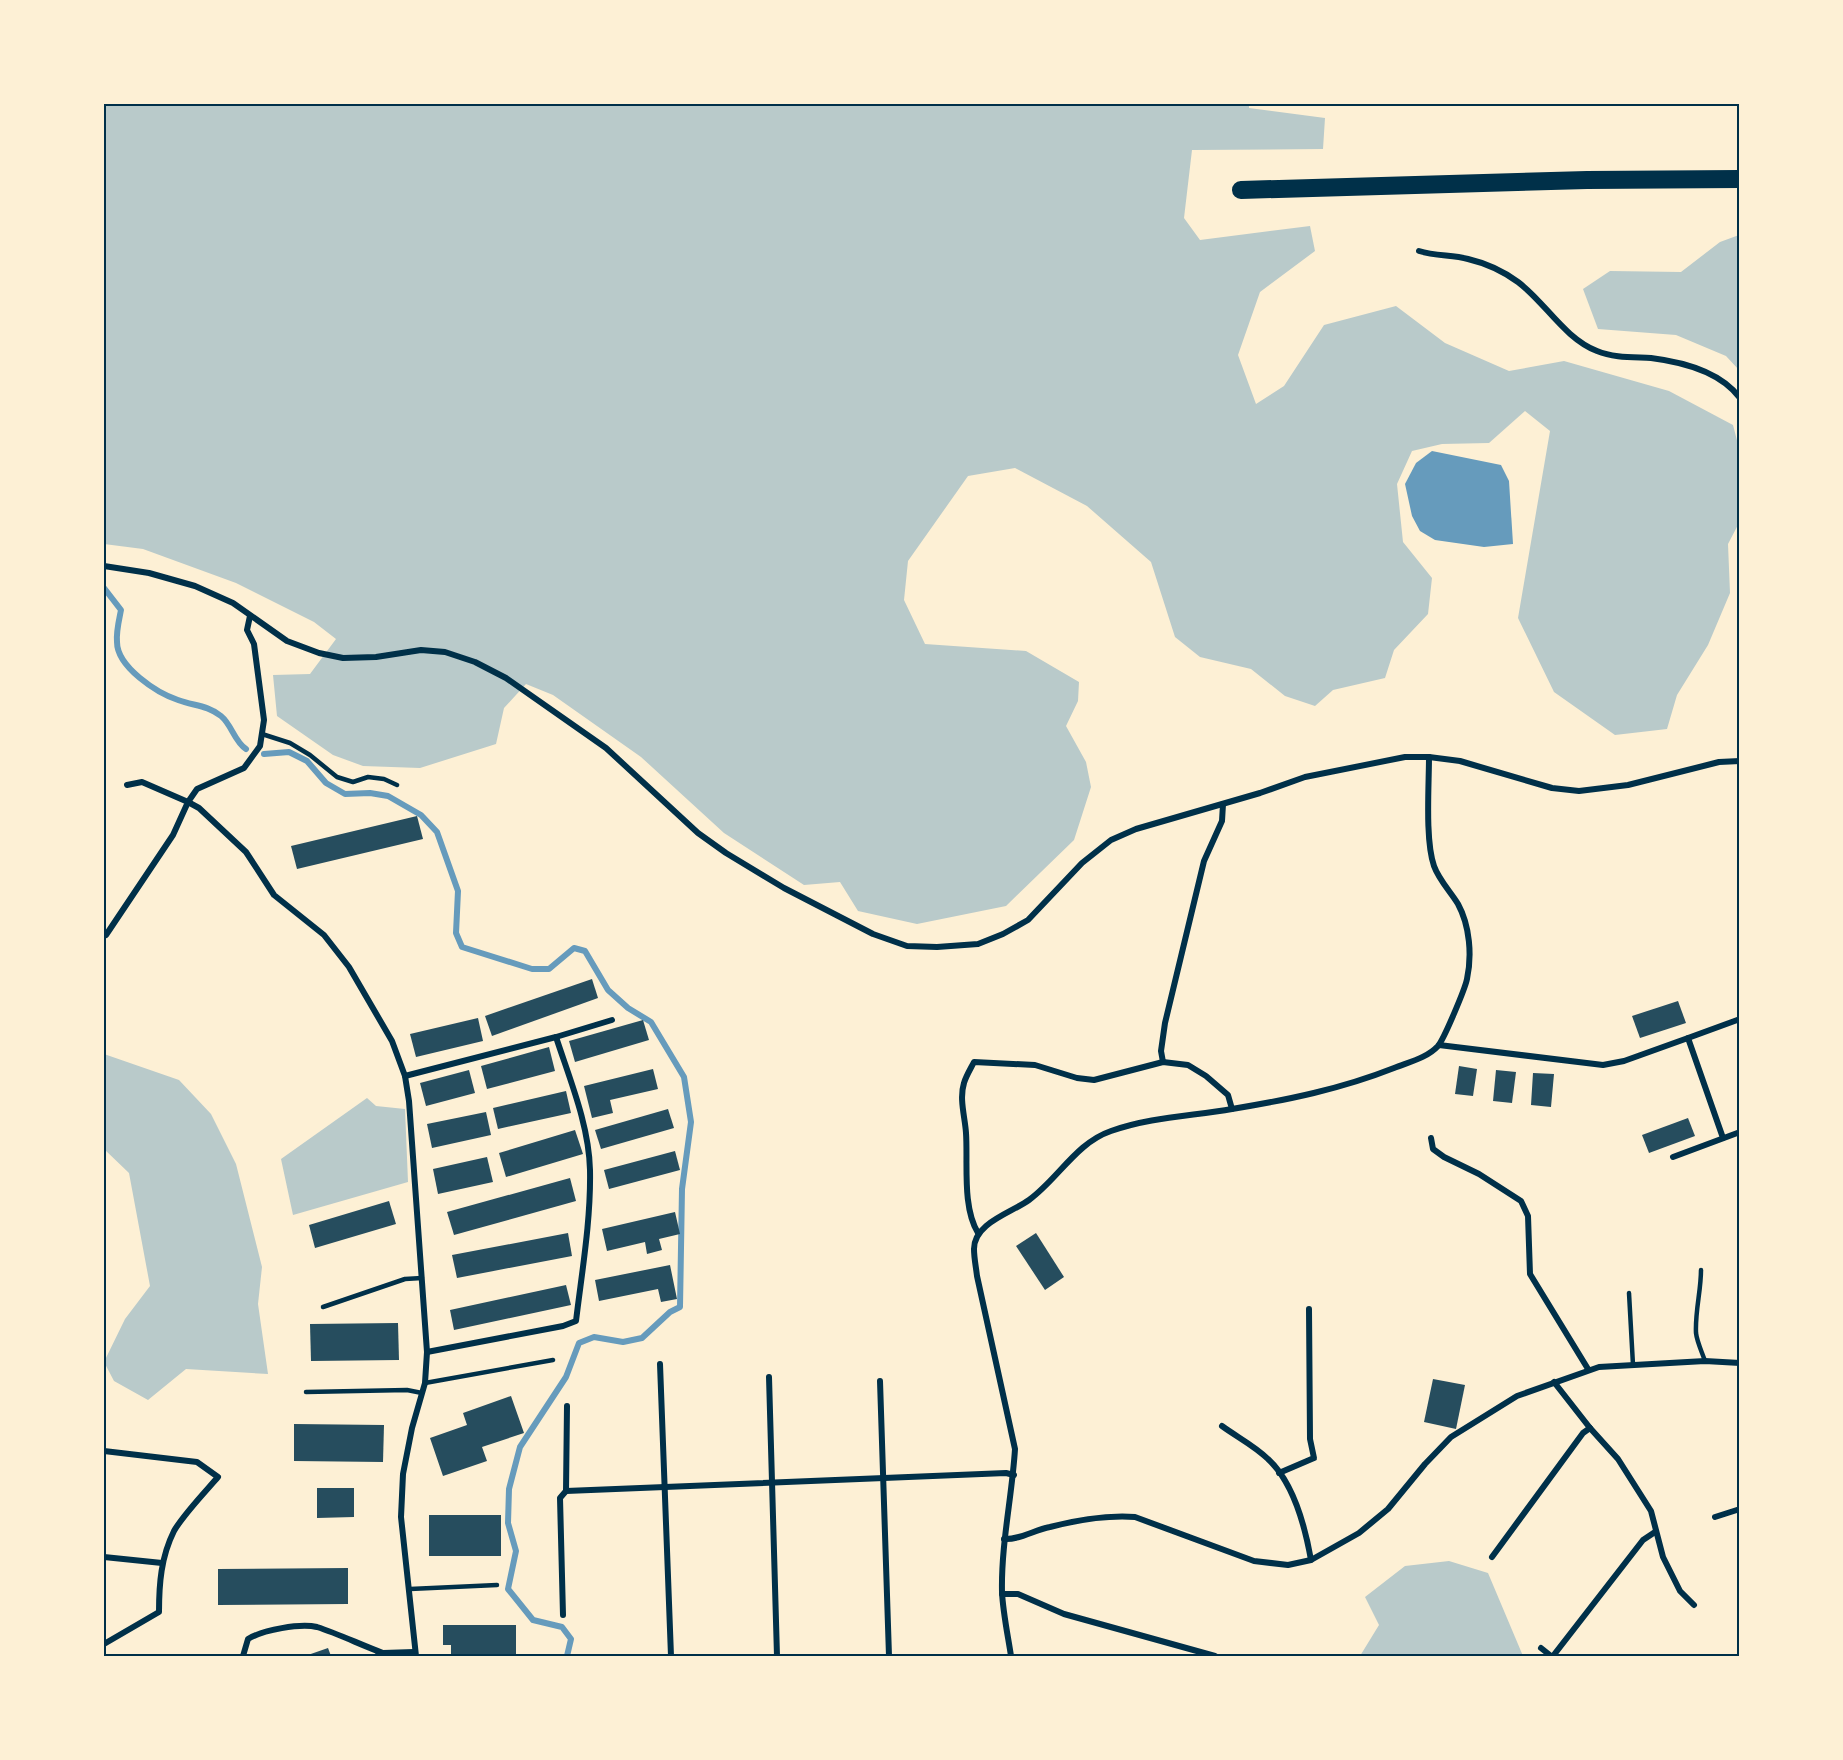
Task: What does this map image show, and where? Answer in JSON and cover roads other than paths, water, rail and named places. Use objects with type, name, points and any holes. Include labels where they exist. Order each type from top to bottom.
[{"type":"highway","points":[[1241,190],[1587,180],[1740,179]]},
{"type":"street","points":[[1419,250],[1434,255],[1466,258],[1491,267],[1518,282],[1575,338],[1596,351],[1618,356],[1675,362],[1709,372],[1733,389],[1740,398]]},
{"type":"street","points":[[104,566],[149,573],[195,586],[233,603],[287,641],[319,653],[343,658],[376,657],[422,650],[445,652],[475,662],[506,678],[606,748],[699,833],[726,853],[784,888],[873,934],[907,946],[937,947],[978,944],[1003,934],[1028,920],[1082,862],[1112,840],[1136,829],[1305,777],[1405,758],[1429,758],[1460,761],[1552,788],[1579,791],[1628,785],[1719,762],[1740,761]]},
{"type":"street","points":[[105,935],[173,836],[188,802],[197,789],[244,768],[260,746],[264,720],[254,644],[247,630],[250,616]]},
{"type":"street","points":[[1011,1656],[1002,1594],[1004,1539],[1014,1475],[1015,1449],[977,1276],[974,1247],[978,1233],[1029,1201],[1080,1149],[1109,1132],[1140,1123],[1318,1093],[1378,1074],[1426,1055],[1439,1045],[1467,980],[1470,957],[1466,924],[1458,904],[1433,865],[1429,833],[1429,758]]},
{"type":"street","points":[[127,785],[142,782],[199,808],[246,852],[274,895],[324,935],[343,959],[392,1041],[405,1076],[409,1101],[427,1352],[425,1383],[412,1428],[403,1473],[401,1517],[415,1654],[380,1655],[315,1627],[295,1627],[258,1634],[248,1639],[243,1656]]},
{"type":"street","points":[[1163,1062],[1161,1051],[1168,1011],[1204,861],[1222,821],[1223,804]]},
{"type":"street","points":[[1439,1045],[1604,1065],[1624,1061],[1740,1019]]},
{"type":"street","points":[[405,1076],[612,1020]]},
{"type":"street","points":[[427,1352],[562,1326],[576,1321],[588,1220],[590,1169],[583,1122],[556,1037]]},
{"type":"street","points":[[1688,1038],[1723,1138]]},
{"type":"street","points":[[978,1233],[973,1225],[965,1174],[966,1134],[963,1113],[963,1083],[974,1062],[1035,1065],[1077,1078],[1094,1080],[1163,1062],[1188,1065],[1206,1076],[1228,1095],[1233,1109]]},
{"type":"street","points":[[1673,1157],[1740,1132]]},
{"type":"street","points":[[1431,1138],[1433,1149],[1444,1157],[1479,1174],[1521,1201],[1528,1216],[1530,1274],[1588,1369]]},
{"type":"street","points":[[1279,1473],[1314,1458],[1310,1439],[1309,1309]]},
{"type":"street","points":[[1004,1539],[1012,1540],[1048,1527],[1117,1516],[1135,1517],[1254,1561],[1288,1565],[1311,1560],[1359,1533],[1388,1509],[1451,1437],[1517,1396],[1588,1369],[1705,1361],[1740,1363]]},
{"type":"street","points":[[660,1364],[671,1656]]},
{"type":"street","points":[[769,1377],[777,1656]]},
{"type":"street","points":[[880,1381],[889,1656]]},
{"type":"street","points":[[1554,1382],[1618,1459],[1646,1503],[1651,1511],[1663,1557],[1680,1592],[1694,1605]]},
{"type":"street","points":[[563,1615],[560,1498],[566,1491],[567,1406]]},
{"type":"street","points":[[1222,1426],[1268,1459],[1279,1473],[1292,1494],[1299,1513],[1311,1560]]},
{"type":"street","points":[[1492,1557],[1583,1433],[1590,1428]]},
{"type":"street","points":[[104,1451],[197,1462],[218,1477],[175,1530],[162,1563],[159,1580],[159,1612],[104,1644]]},
{"type":"street","points":[[566,1491],[883,1477],[1006,1473],[1014,1475]]},
{"type":"street","points":[[1715,1517],[1740,1509]]},
{"type":"street","points":[[1541,1648],[1552,1656],[1644,1540],[1655,1532]]},
{"type":"street","points":[[104,1557],[162,1563]]},
{"type":"street","points":[[1002,1594],[1018,1594],[1064,1614],[1215,1656]]},
{"type":"lane","points":[[262,734],[290,743],[310,755],[337,777],[353,782],[368,777],[384,779],[397,785]]},
{"type":"lane","points":[[1701,1269],[1696,1336],[1705,1361]]},
{"type":"lane","points":[[323,1307],[405,1279],[422,1278]]},
{"type":"lane","points":[[1629,1293],[1633,1365]]},
{"type":"lane","points":[[425,1383],[553,1360]]},
{"type":"lane","points":[[306,1392],[407,1390],[422,1393]]},
{"type":"lane","points":[[410,1589],[496,1585]]},
{"type":"water","points":[[1432,451],[1501,465],[1509,481],[1513,544],[1484,547],[1435,540],[1420,531],[1412,516],[1405,484],[1416,463]]},
{"type":"waterway","points":[[104,588],[121,610],[117,642],[124,661],[131,669],[149,685],[169,697],[216,712],[225,720],[246,749]]},
{"type":"waterway","points":[[264,754],[289,752],[307,761],[326,783],[345,794],[370,793],[388,796],[421,815],[437,832],[458,891],[456,933],[462,947],[532,969],[549,969],[574,948],[585,951],[608,990],[628,1008],[651,1022],[684,1077],[691,1122],[682,1189],[680,1307],[670,1312],[642,1338],[623,1342],[594,1337],[579,1343],[566,1377],[520,1447],[509,1489],[508,1523],[516,1551],[508,1589],[533,1620],[562,1627],[571,1639],[567,1656]]}]
